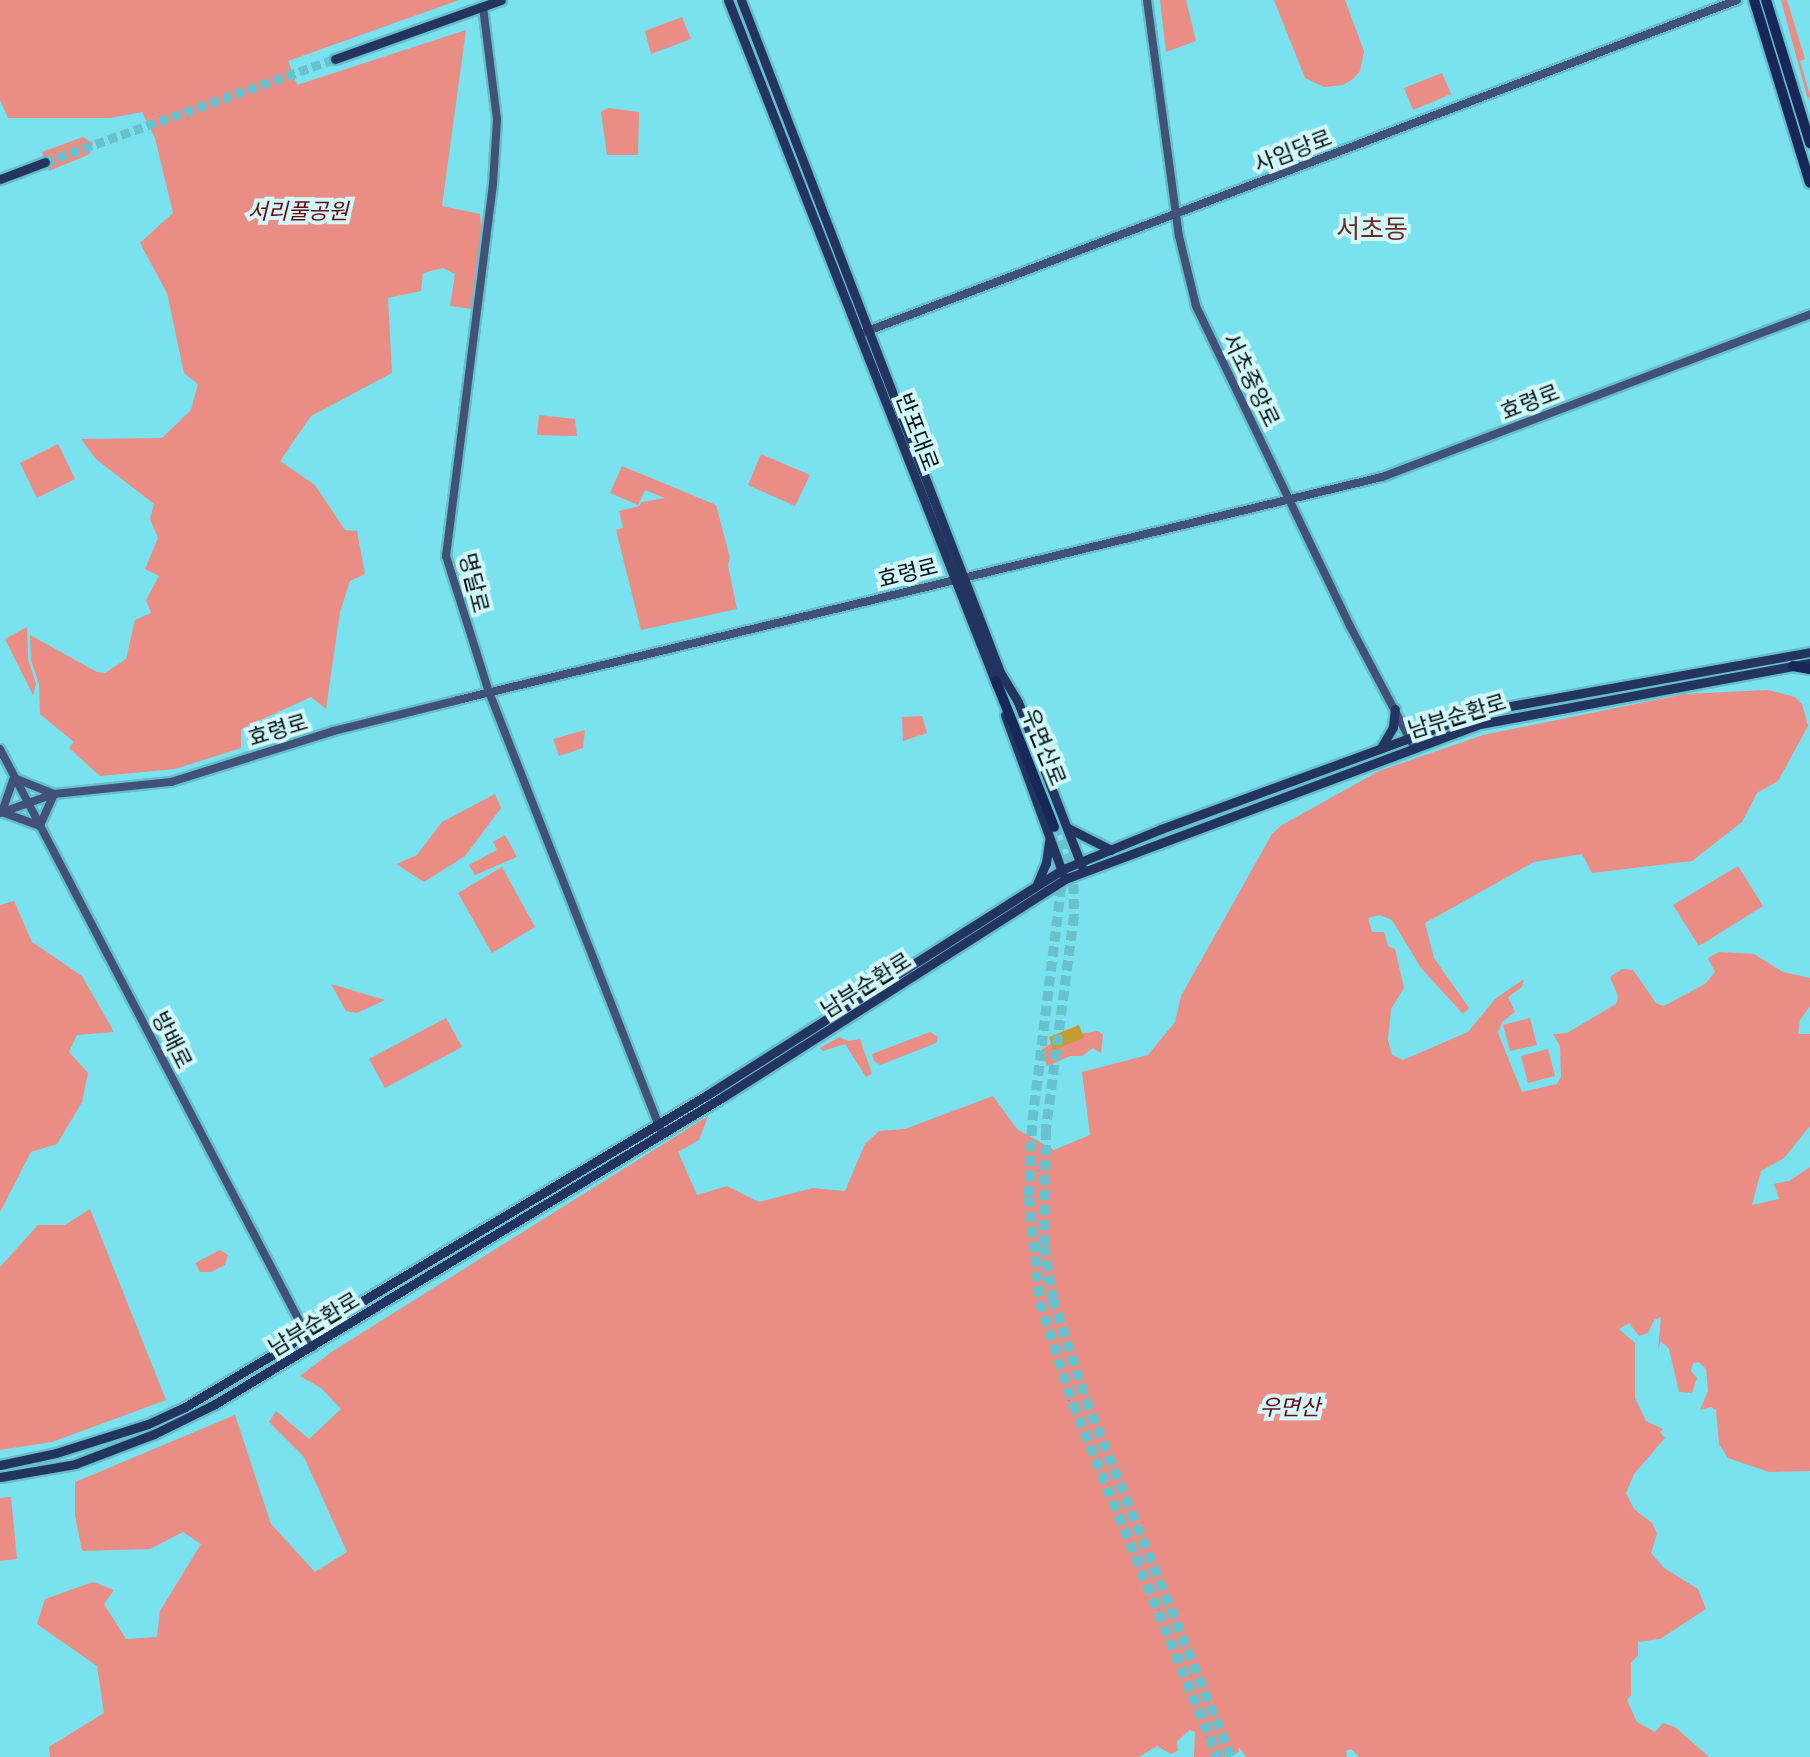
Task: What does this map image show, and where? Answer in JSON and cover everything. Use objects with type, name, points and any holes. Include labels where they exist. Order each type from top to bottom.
[{"type":"highway","points":[[1761,4],[1810,143]]},
{"type":"highway","points":[[1761,4],[1810,183]]},
{"type":"highway","points":[[1793,666],[1810,666]]},
{"type":"highway","name":"우면산로","points":[[1000,682],[1058,826]]},
{"type":"main road","points":[[335,59],[501,0]]},
{"type":"main road","name":"반포대로","points":[[728,0],[865,332]]},
{"type":"main road","name":"반포대로","points":[[741,0],[1000,682]]},
{"type":"main road","name":"서초중앙로","points":[[1147,0],[1182,257],[1196,306],[1350,626],[1414,747]]},
{"type":"main road","name":"사임당로","points":[[865,332],[1737,0]]},
{"type":"main road","name":"명달로","points":[[483,7],[497,119],[493,184],[446,556],[489,692],[661,1129]]},
{"type":"main road","points":[[0,179],[45,162]]},
{"type":"main road","name":"효령로","points":[[1,812],[54,794],[171,782],[334,731],[1409,469],[1810,314]]},
{"type":"main road","name":"남부순환로","points":[[0,1465],[56,1453],[148,1424],[185,1407],[661,1129],[1037,884],[1483,711],[1810,652]]},
{"type":"main road","name":"남부순환로","points":[[1082,867],[1111,850],[1377,753],[1414,747],[1495,720],[1793,666]]},
{"type":"main road","points":[[1377,753],[1391,732],[1395,709]]},
{"type":"main road","name":"방배로","points":[[0,749],[313,1347]]},
{"type":"main road","points":[[14,778],[54,794],[40,826],[1,812],[14,778]]},
{"type":"main road","points":[[1058,826],[1111,850]]},
{"type":"main road","points":[[1058,826],[1082,867]]},
{"type":"main road","points":[[1058,826],[1063,875]]},
{"type":"main road","points":[[1037,884],[1058,826]]},
{"type":"main road","name":"남부순환로","points":[[0,1477],[75,1464],[154,1434],[313,1347],[1063,875]]},
{"type":"green space","name":"서리풀공원","points":[[0,0],[459,0],[288,61],[297,85],[466,30],[442,206],[480,214],[482,233],[472,309],[450,306],[455,274],[443,268],[423,273],[421,291],[388,298],[392,373],[311,416],[280,461],[315,485],[345,530],[357,531],[365,574],[350,581],[340,612],[326,709],[311,697],[241,729],[241,748],[175,769],[100,776],[69,748],[74,742],[40,714],[39,684],[31,660],[30,635],[97,672],[105,673],[126,659],[135,620],[151,613],[146,600],[159,576],[145,569],[158,538],[150,519],[154,504],[96,459],[81,439],[162,438],[191,410],[198,384],[184,373],[167,293],[140,243],[173,213],[155,138],[142,112],[110,118],[8,118],[0,100]]},
{"type":"green space","points":[[1160,0],[1186,0],[1196,41],[1166,52]]},
{"type":"green space","points":[[1274,0],[1345,0],[1364,51],[1360,71],[1353,79],[1343,85],[1324,87],[1305,78]]},
{"type":"green space","points":[[1781,0],[1787,0],[1805,59],[1800,61],[1810,95],[1808,100]]},
{"type":"green space","points":[[682,17],[691,39],[651,54],[645,31]]},
{"type":"green space","points":[[1442,73],[1451,94],[1413,110],[1404,88]]},
{"type":"green space","points":[[608,108],[639,112],[638,155],[607,155],[601,112]]},
{"type":"green space","points":[[83,137],[93,143],[90,154],[49,171],[42,152]]},
{"type":"green space","points":[[539,415],[575,419],[577,436],[537,435]]},
{"type":"green space","points":[[58,444],[75,479],[37,498],[20,463]]},
{"type":"green space","points":[[761,454],[810,475],[795,506],[748,485]]},
{"type":"green space","points":[[622,466],[716,505],[730,558],[728,565],[737,609],[641,630],[616,530],[623,528],[619,511],[639,506],[642,502],[665,498],[645,490],[638,505],[610,493]]},
{"type":"green space","points":[[27,627],[28,659],[36,684],[33,695],[5,639]]},
{"type":"green space","name":"우면산","points":[[1768,690],[1795,697],[1802,704],[1808,726],[1778,781],[1757,793],[1742,822],[1692,861],[1592,873],[1582,854],[1534,862],[1425,923],[1434,958],[1469,1008],[1463,1014],[1421,968],[1392,920],[1380,915],[1368,918],[1372,932],[1384,932],[1388,946],[1395,949],[1404,988],[1391,1009],[1388,1040],[1392,1055],[1403,1060],[1468,1032],[1495,999],[1524,979],[1522,987],[1508,997],[1515,1012],[1502,1022],[1498,1033],[1522,1092],[1557,1084],[1561,1077],[1560,1046],[1553,1034],[1567,1033],[1616,1004],[1618,996],[1610,977],[1622,969],[1633,970],[1656,1003],[1664,1006],[1705,984],[1715,972],[1708,958],[1719,952],[1754,954],[1783,972],[1810,978],[1810,1006],[1800,1020],[1798,1034],[1810,1034],[1810,1126],[1784,1158],[1761,1171],[1752,1205],[1779,1199],[1774,1184],[1789,1181],[1810,1167],[1810,1471],[1769,1472],[1728,1458],[1719,1444],[1716,1410],[1711,1407],[1700,1410],[1708,1391],[1706,1369],[1699,1362],[1693,1363],[1691,1371],[1697,1378],[1692,1393],[1679,1392],[1669,1349],[1661,1341],[1658,1350],[1661,1317],[1654,1320],[1648,1333],[1639,1336],[1629,1323],[1619,1329],[1635,1343],[1635,1398],[1646,1421],[1663,1429],[1660,1432],[1665,1438],[1634,1474],[1626,1493],[1634,1509],[1652,1523],[1657,1534],[1651,1553],[1664,1568],[1698,1589],[1706,1609],[1660,1639],[1638,1642],[1638,1655],[1631,1663],[1631,1695],[1627,1700],[1637,1722],[1655,1732],[1663,1723],[1675,1727],[1709,1757],[1359,1757],[1351,1749],[1346,1751],[1347,1757],[1246,1757],[1239,1747],[1238,1753],[1223,1757],[1194,1757],[1195,1732],[1190,1730],[1177,1741],[1178,1751],[1171,1754],[1157,1746],[1139,1757],[50,1757],[49,1747],[104,1713],[97,1666],[37,1624],[45,1599],[93,1582],[114,1590],[104,1604],[126,1639],[157,1637],[160,1611],[201,1544],[183,1532],[150,1549],[82,1551],[75,1515],[75,1482],[235,1415],[271,1524],[315,1572],[347,1552],[304,1457],[269,1422],[276,1411],[309,1439],[341,1409],[321,1388],[300,1376],[333,1351],[708,1116],[699,1140],[678,1152],[697,1195],[727,1186],[759,1202],[813,1188],[845,1191],[865,1144],[879,1131],[905,1129],[993,1096],[1017,1129],[1054,1150],[1090,1135],[1082,1072],[1148,1055],[1175,1022],[1181,996],[1272,834],[1282,825],[1379,771],[1483,735],[1684,694]]},
{"type":"green space","points":[[922,716],[927,733],[903,741],[902,717]]},
{"type":"green space","points":[[585,730],[583,748],[559,756],[553,739]]},
{"type":"green space","points":[[495,794],[501,808],[465,856],[424,882],[396,864],[417,855],[442,822]]},
{"type":"green space","points":[[505,835],[517,857],[475,875],[469,865],[497,850],[493,842]]},
{"type":"green space","points":[[1738,866],[1763,906],[1699,946],[1673,905]]},
{"type":"green space","points":[[502,867],[535,927],[492,953],[458,893]]},
{"type":"green space","points":[[14,901],[32,942],[82,976],[114,1032],[77,1035],[69,1052],[88,1073],[82,1102],[57,1144],[31,1152],[0,1212],[0,905]]},
{"type":"green space","points":[[331,984],[385,1000],[357,1013],[346,1011]]},
{"type":"green space","points":[[446,1018],[462,1047],[385,1088],[369,1059]]},
{"type":"green space","points":[[1530,1018],[1537,1045],[1510,1051],[1503,1025]]},
{"type":"green space","points":[[1098,1031],[1103,1035],[1101,1053],[1093,1048],[1082,1056],[1070,1056],[1047,1066],[1041,1050],[1061,1037]]},
{"type":"green space","points":[[930,1032],[938,1037],[936,1043],[880,1065],[874,1061],[872,1054]]},
{"type":"green space","points":[[839,1037],[848,1041],[860,1039],[872,1074],[866,1077],[845,1044],[823,1051],[820,1048]]},
{"type":"green space","points":[[1548,1049],[1555,1076],[1528,1083],[1521,1056]]},
{"type":"green space","points":[[90,1209],[166,1400],[52,1442],[0,1450],[0,1267],[38,1225],[65,1225]]},
{"type":"green space","points":[[220,1250],[228,1255],[225,1265],[211,1272],[200,1272],[195,1263]]},
{"type":"green space","points":[[11,1497],[17,1559],[0,1561],[0,1498]]},
{"type":"shaded area","points":[[1079,1025],[1084,1038],[1053,1050],[1049,1037]]},
{"type":"tunnel","points":[[45,162],[335,59]]},
{"type":"tunnel","points":[[1059,825],[1073,869],[1074,916],[1046,1130],[1044,1246],[1053,1299],[1086,1400],[1231,1757]]},
{"type":"tunnel","points":[[1063,872],[1032,1126],[1029,1197],[1040,1302],[1073,1404],[1218,1757]]},
{"type":"district","name":"서초동","points":[[1372,230]]}]
